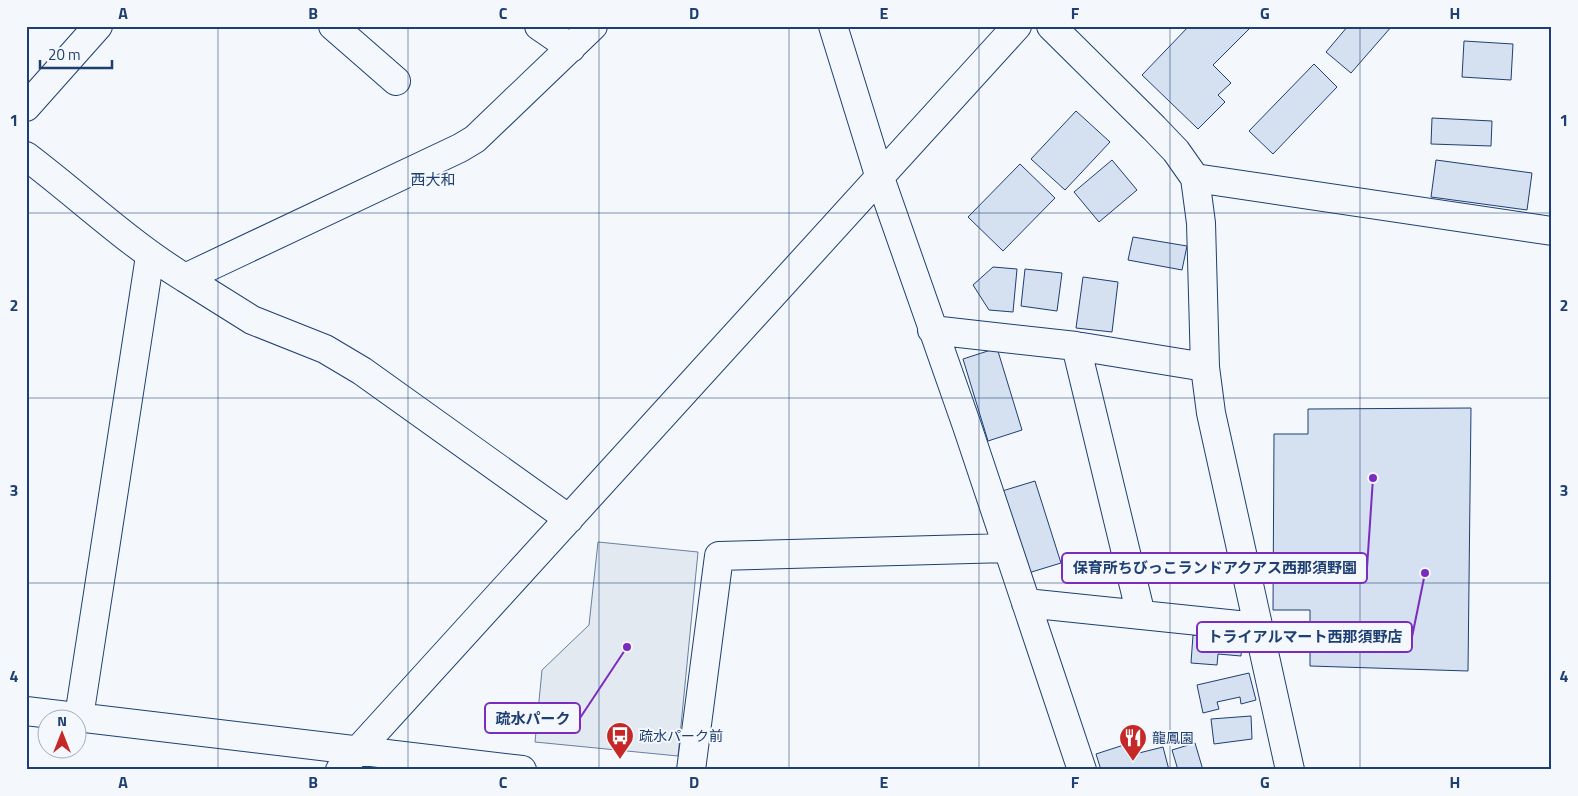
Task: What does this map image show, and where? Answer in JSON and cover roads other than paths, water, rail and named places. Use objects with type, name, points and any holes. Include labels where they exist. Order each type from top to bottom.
[{"type":"street","points":[[333,26],[396,81]]},
{"type":"street","points":[[539,26],[571,48]]},
{"type":"street","points":[[185,278],[460,148],[475,139],[593,26]]},
{"type":"street","points":[[833,26],[880,178],[967,426],[1082,770]]},
{"type":"street","points":[[340,770],[1017,26]]},
{"type":"street","points":[[1051,26],[1176,151],[1195,178],[1201,223],[1205,368],[1211,413],[1290,770]]},
{"type":"street","points":[[26,107],[85,31]]},
{"type":"street","points":[[26,156],[86,202],[150,256],[252,320],[325,349],[362,371],[569,519]]},
{"type":"street","points":[[1195,178],[1552,231]]},
{"type":"street","points":[[80,708],[150,256]]},
{"type":"street","points":[[932,330],[1076,346],[1205,368]]},
{"type":"street","points":[[1076,346],[1141,615]]},
{"type":"street","points":[[691,770],[719,556],[1007,548]]},
{"type":"street","points":[[1026,603],[1258,627]]},
{"type":"street","points":[[88,718],[515,769]]},
{"type":"place","name":"保育所ちびっこランドアクアス西那須野園","points":[[1373,478]]},
{"type":"place","name":"トライアルマート西那須野店","points":[[1425,573]]},
{"type":"place","name":"疏水パーク","points":[[627,647]]},
{"type":"place","name":"疏水パーク前","points":[[620,760]]},
{"type":"place","name":"龍鳳園","points":[[1133,762]]},
{"type":"district","name":"西大和","points":[[433,180]]}]
